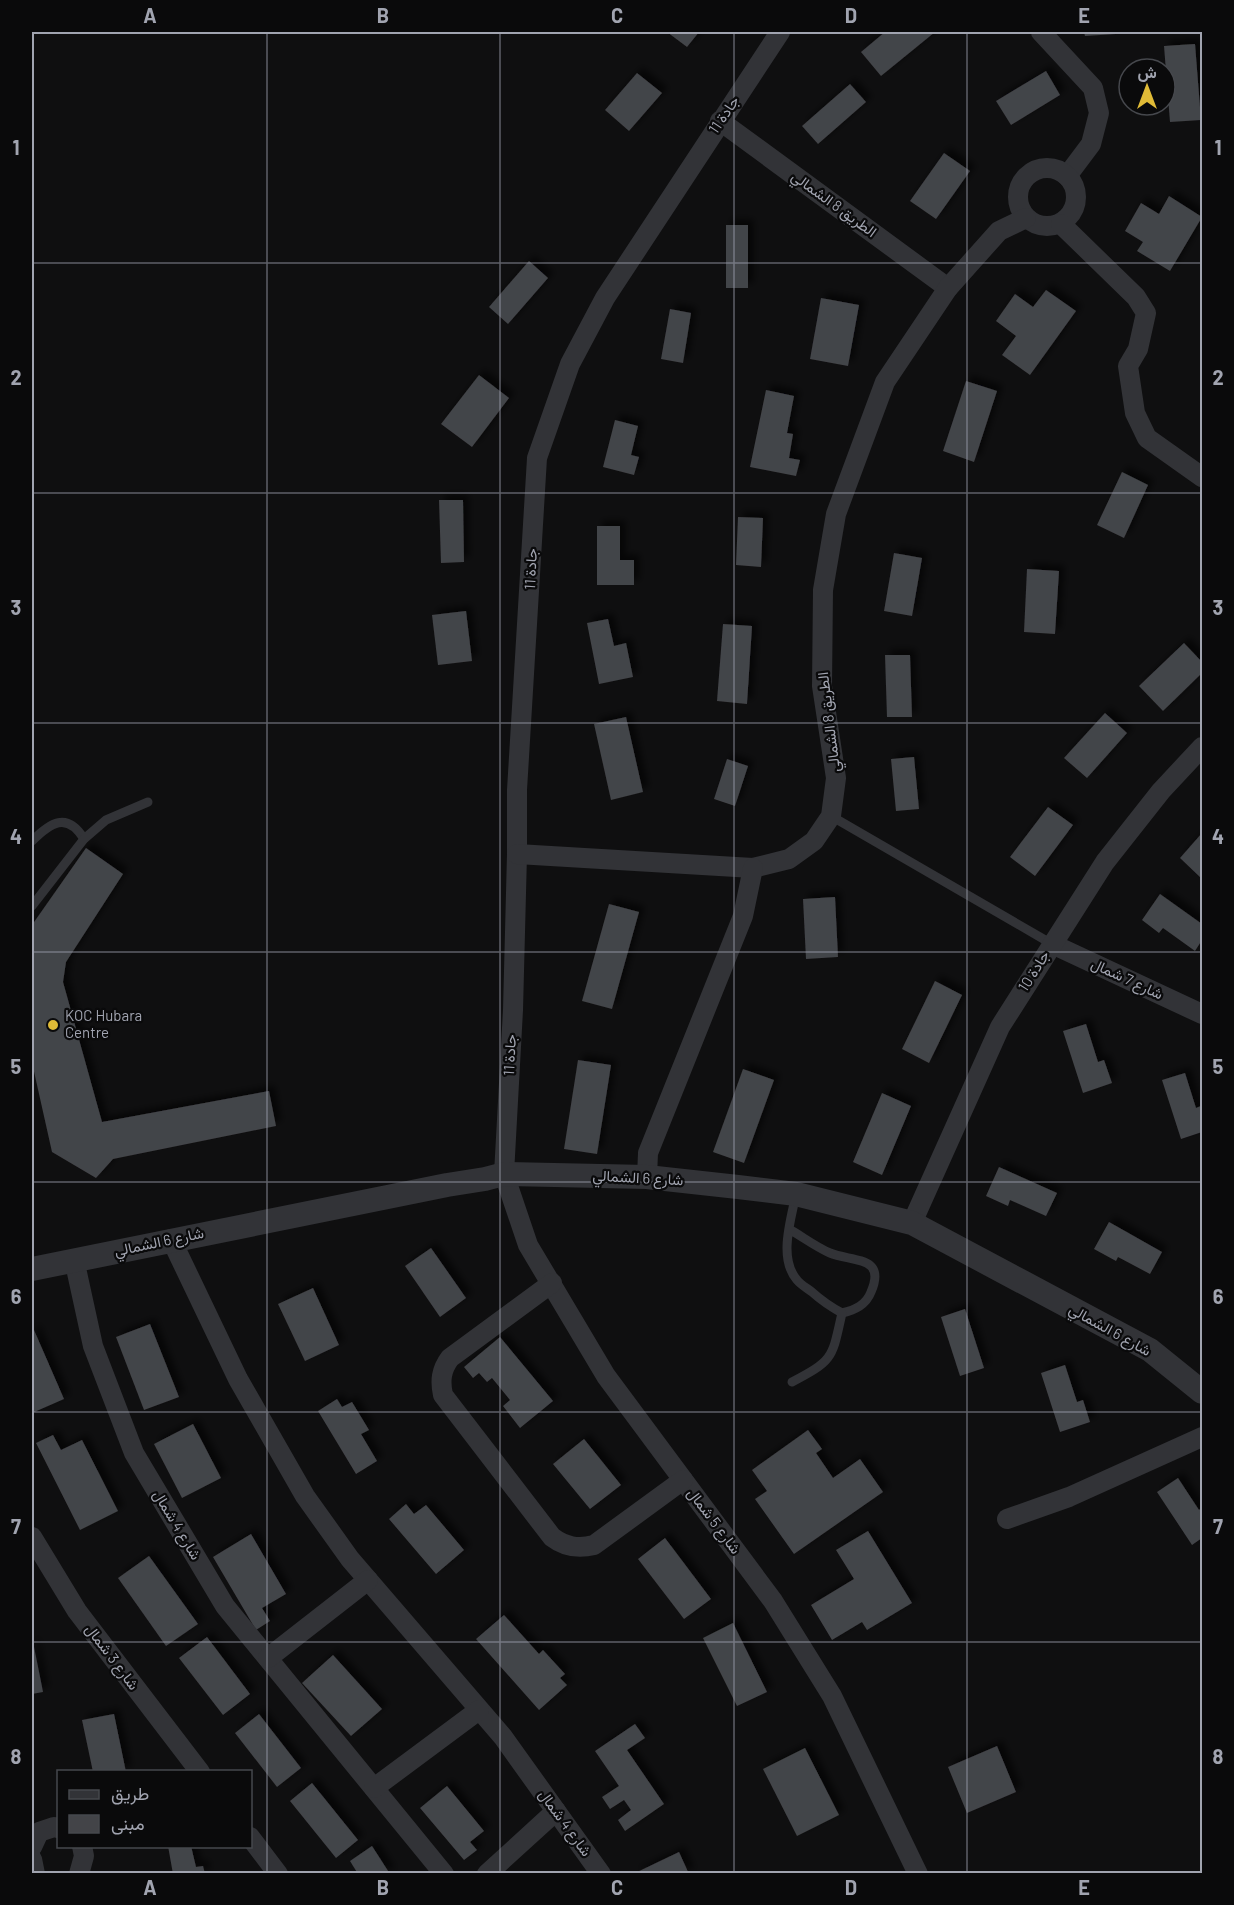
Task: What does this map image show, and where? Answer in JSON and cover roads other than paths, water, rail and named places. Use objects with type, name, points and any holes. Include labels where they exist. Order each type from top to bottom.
[{"type":"street","name":"جادة 11","points":[[504,1173],[513,1010],[517,790],[537,458],[570,364],[605,298],[780,32]]},
{"type":"street","points":[[1041,32],[1094,88],[1099,112],[1091,144],[1067,176]]},
{"type":"street","name":"الطريق 8 الشمالي","points":[[720,121],[948,288]]},
{"type":"street","points":[[1039,169],[1054,169],[1067,176],[1075,187],[1077,202],[1072,215],[1061,224],[1042,227],[1026,218],[1018,205],[1018,190],[1026,177],[1039,169]]},
{"type":"street","name":"الطريق 8 الشمالي","points":[[517,854],[753,868],[789,859],[814,841],[831,816],[836,778],[822,686],[823,590],[836,514],[885,382],[948,288],[999,231],[1026,218]]},
{"type":"street","points":[[1061,224],[1136,297],[1146,313],[1138,349],[1128,366],[1135,413],[1147,438],[1203,477]]},
{"type":"street","name":"جادة 10","points":[[912,1223],[1000,1027],[1106,862],[1161,791],[1203,747]]},
{"type":"street","points":[[646,1177],[648,1153],[743,916],[753,868]]},
{"type":"street","name":"شارع 7 شمال","points":[[1052,944],[1203,1014]]},
{"type":"street","name":"شارع 6 الشمالي","points":[[32,1269],[171,1239],[484,1179],[504,1173],[646,1177],[796,1194],[912,1223],[1150,1350],[1203,1392]]},
{"type":"street","name":"شارع 5 شمال","points":[[504,1173],[528,1245],[606,1376],[773,1601],[832,1696],[918,1874]]},
{"type":"street","name":"شارع 4 شمال","points":[[171,1239],[238,1379],[305,1496],[350,1559],[503,1737],[601,1874]]},
{"type":"street","name":"شارع 4 شمال","points":[[74,1259],[93,1346],[134,1453],[225,1606],[444,1874]]},
{"type":"street","points":[[552,1283],[450,1358],[441,1380],[444,1395],[552,1537],[567,1546],[594,1545],[683,1480]]},
{"type":"street","points":[[1007,1519],[1069,1497],[1203,1437]]},
{"type":"street","name":"شارع 3 شمال","points":[[32,1537],[77,1611],[198,1770]]},
{"type":"street","points":[[268,1658],[368,1580]]},
{"type":"street","points":[[374,1788],[479,1710]]},
{"type":"street","points":[[487,1874],[556,1811]]},
{"type":"street","points":[[32,1847],[39,1832],[57,1828]]},
{"type":"street","points":[[252,1840],[278,1874]]},
{"type":"street","points":[[79,1874],[84,1856],[82,1848]]},
{"type":"street","points":[[32,1859],[35,1874]]},
{"type":"lane","points":[[32,906],[84,839],[106,820],[148,802]]},
{"type":"lane","points":[[831,816],[1052,944]]},
{"type":"lane","points":[[32,841],[48,825],[64,821],[78,828],[84,839]]},
{"type":"lane","points":[[789,1230],[831,1254],[862,1260],[872,1267],[874,1278],[870,1295],[859,1308],[843,1313],[828,1306],[797,1280],[788,1260],[787,1250],[789,1230],[796,1194]]},
{"type":"lane","points":[[792,1382],[820,1367],[827,1359],[837,1341],[843,1313]]},
{"type":"place","name":"KOC Hubara Centre","points":[[53,1025]]}]
